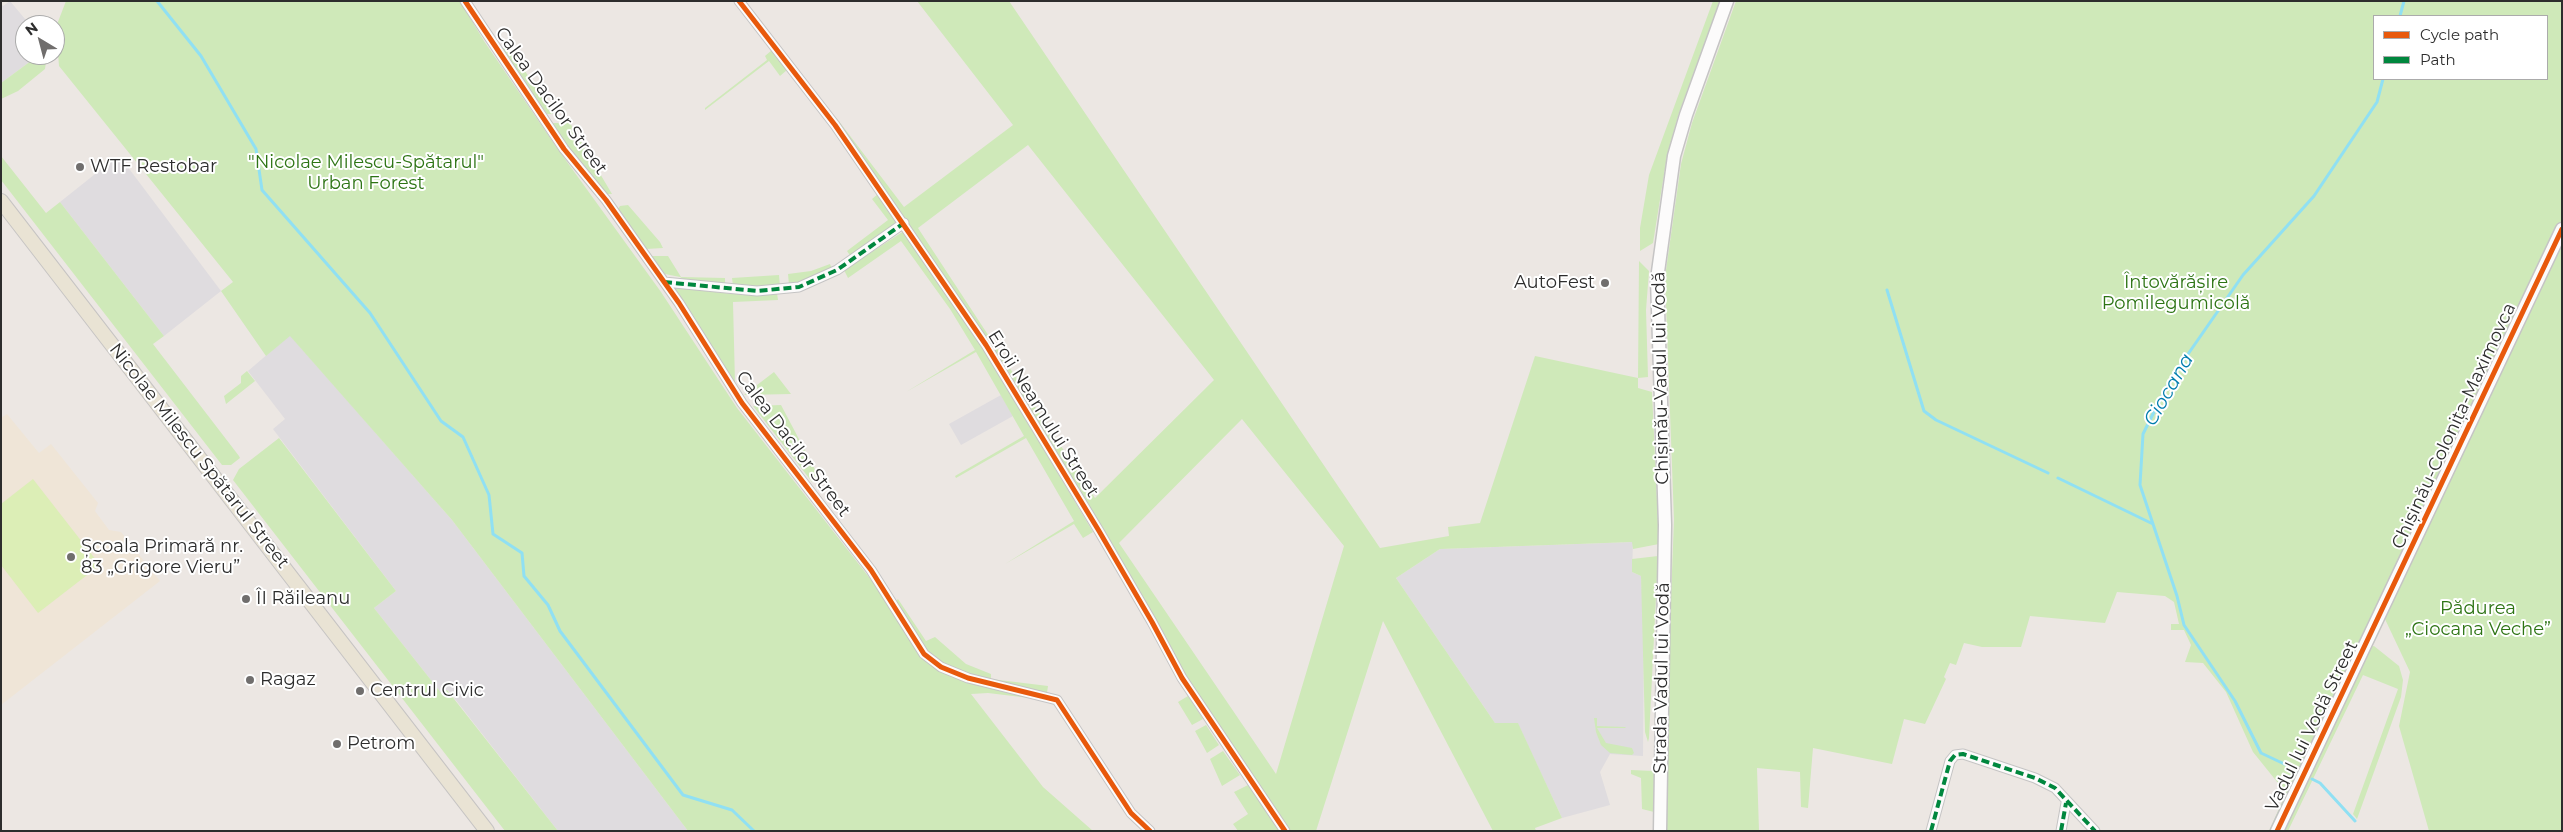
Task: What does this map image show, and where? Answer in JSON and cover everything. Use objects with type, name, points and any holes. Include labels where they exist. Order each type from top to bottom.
[{"type":"main road","name":"Chișinău-Vadul lui Vodă","points":[[1665,525],[1657,323],[1657,279],[1661,239],[1674,156],[1686,115],[1727,1]]},
{"type":"main road","name":"Nicolae Milescu Spătarul Street","points":[[1,201],[487,831]]},
{"type":"main road","name":"Chișinău-Colonița-Maximovca","points":[[2371,634],[2562,229]]},
{"type":"main road","name":"Strada Vadul lui Vodă","points":[[1660,831],[1665,525]]},
{"type":"main road","name":"Vadul lui Vodă Street","points":[[2277,831],[2371,634]]},
{"type":"street","name":"Calea Dacilor Street","points":[[466,1],[564,149],[606,200],[664,282],[742,403],[871,570],[924,654],[941,667],[968,678],[1058,700],[1131,812],[1150,831]]},
{"type":"street","name":"Eroii Neamului Street","points":[[739,1],[835,125],[986,345],[1152,622],[1182,678],[1285,831]]},
{"type":"street","points":[[664,282],[757,291],[799,287],[815,282],[837,270],[904,223]]},
{"type":"street","points":[[1931,831],[1950,761],[1955,755],[1963,754],[2035,778],[2055,788],[2066,803],[2095,831]]},
{"type":"street","points":[[2060,831],[2066,803]]},
{"type":"shaded area","points":[[10,1],[22,15],[15,15],[15,65],[25,65],[1,83],[1,4],[3,6]]},
{"type":"shaded area","points":[[114,159],[124,162],[221,291],[164,336],[60,202]]},
{"type":"shaded area","points":[[290,335],[452,520],[688,831],[558,831],[448,690],[442,694],[374,608],[396,591],[273,429],[285,419],[248,371]]},
{"type":"shaded area","points":[[1001,395],[1013,416],[961,445],[949,424]]},
{"type":"shaded area","name":"Școala Primară nr. 83 „Grigore Vieru”","points":[[7,414],[39,453],[51,444],[98,503],[95,511],[109,530],[121,532],[160,581],[1,705],[1,418]]},
{"type":"shaded area","points":[[1633,542],[1632,572],[1641,576],[1644,617],[1643,756],[1610,754],[1600,772],[1610,805],[1562,818],[1518,724],[1495,723],[1396,578],[1440,549]]},
{"type":"green space","name":"\"Nicolae Milescu-Spătarul\" Urban Forest","points":[[66,1],[460,1],[484,41],[557,148],[661,292],[737,408],[886,599],[914,647],[929,664],[950,676],[985,687],[1038,699],[988,693],[971,694],[1043,787],[1093,831],[688,831],[452,520],[290,336],[266,356],[221,291],[233,282],[59,66],[65,65],[65,15],[61,15]]},
{"type":"green space","points":[[917,1],[1009,1],[1380,548],[1449,536],[1448,527],[1480,523],[1535,356],[1638,378],[1638,388],[1652,392],[1659,544],[1633,549],[1632,542],[1440,549],[1396,578],[1495,723],[1518,723],[1562,818],[1535,828],[1536,831],[1493,831],[1383,621],[1316,831],[1291,831],[1185,676],[1166,637],[1008,371],[835,116],[904,207],[1013,125]],"holes":[[[1028,145],[1214,380],[1095,498],[918,228]],[[1242,419],[1344,546],[1276,774],[1119,543]]]},
{"type":"green space","points":[[1713,1],[1720,1],[1679,113],[1667,156],[1653,243],[1640,251],[1640,228],[1649,175]]},
{"type":"green space","name":"Întovărășire Pomilegumicolă","points":[[1736,1],[2562,1],[2562,219],[2271,831],[2269,831],[2286,793],[2253,752],[2226,692],[2203,663],[2185,662],[2191,645],[2184,630],[2171,630],[2171,624],[2179,624],[2174,602],[2165,596],[2117,592],[2105,623],[2030,616],[2021,647],[1982,647],[1964,643],[1956,665],[1950,663],[1944,677],[1946,679],[1925,724],[1904,719],[1892,764],[1813,748],[1808,808],[1801,807],[1800,772],[1757,768],[1759,831],[1667,831],[1667,700],[1674,520],[1665,277],[1681,164],[1692,123]]},
{"type":"green space","points":[[501,48],[510,48],[553,114],[547,114]]},
{"type":"green space","points":[[772,50],[787,70],[780,76],[769,61],[705,110],[705,108],[767,60],[765,56]]},
{"type":"green space","points":[[25,65],[46,65],[45,69],[18,91],[1,99],[1,83]]},
{"type":"green space","points":[[550,123],[570,123],[612,194],[604,194],[565,147]]},
{"type":"green space","points":[[1,156],[46,213],[60,202],[164,336],[153,344],[239,456],[240,458],[231,465],[222,465],[1,180]]},
{"type":"green space","points":[[878,194],[899,223],[851,257],[847,251],[888,220],[872,199]]},
{"type":"green space","points":[[628,205],[663,248],[646,249],[620,215],[618,209],[620,206]]},
{"type":"green space","points":[[904,231],[969,324],[1093,532],[1083,538],[1074,524],[1005,564],[1074,521],[1026,438],[956,478],[955,476],[1024,436],[976,352],[906,392],[975,350],[950,309],[901,241],[848,278],[844,270]]},
{"type":"green space","name":"Pădurea „Ciocana Veche”","points":[[2562,241],[2562,831],[2429,831],[2399,726],[2410,672],[2384,617]]},
{"type":"green space","points":[[651,256],[668,256],[681,277],[725,278],[725,285],[685,280],[665,274]]},
{"type":"green space","points":[[1639,261],[1649,271],[1646,310],[1648,377],[1638,378]]},
{"type":"green space","points":[[830,264],[832,269],[811,279],[789,285],[788,274],[811,271]]},
{"type":"green space","points":[[779,275],[780,287],[733,286],[732,278]]},
{"type":"green space","points":[[674,287],[732,294],[777,293],[778,300],[733,302],[735,383]]},
{"type":"green space","points":[[247,371],[255,381],[226,404],[224,396],[241,383],[241,376]]},
{"type":"green space","points":[[774,372],[791,394],[744,395]]},
{"type":"green space","points":[[781,405],[821,481],[812,482],[753,406]]},
{"type":"green space","points":[[279,438],[396,591],[374,608],[442,694],[447,690],[558,831],[505,831],[233,480],[239,469]]},
{"type":"green space","points":[[33,479],[100,565],[38,613],[1,565],[1,504]]},
{"type":"green space","points":[[1658,556],[1648,742],[1645,732],[1641,576],[1632,572],[1632,559]]},
{"type":"green space","points":[[898,599],[926,641],[935,637],[966,664],[991,674],[991,679],[1048,686],[1047,693],[992,683],[938,661],[927,651],[895,602]]},
{"type":"green space","points":[[2374,646],[2399,666],[2403,680],[2401,697],[2357,819],[2353,814],[2398,689],[2363,675],[2288,831],[2283,831],[2370,647]]},
{"type":"green space","points":[[1188,696],[1203,719],[1192,725],[1178,702]]},
{"type":"green space","points":[[1594,718],[1597,718],[1597,726],[1625,727],[1597,728],[1606,743],[1632,748],[1634,753],[1632,755],[1610,753],[1601,745],[1596,732]]},
{"type":"green space","points":[[1206,725],[1219,745],[1207,753],[1195,731]]},
{"type":"green space","points":[[1223,751],[1240,775],[1222,786],[1210,759]]},
{"type":"green space","points":[[1631,770],[1654,771],[1654,812],[1642,809],[1641,778],[1631,774]]},
{"type":"green space","points":[[1248,785],[1281,831],[1238,831],[1233,824],[1248,814],[1234,792]]},
{"type":"waterway","points":[[157,1],[201,56],[256,149],[262,190],[370,313],[441,421],[463,437],[489,495],[493,534],[522,553],[524,576],[548,605],[560,631],[683,795],[732,810],[754,831]]},
{"type":"waterway","name":"Ciocana","points":[[2400,15],[2404,1]]},
{"type":"waterway","name":"Ciocana","points":[[2299,771],[2261,753],[2235,701],[2184,625],[2177,596],[2140,485],[2143,434],[2170,380],[2243,275],[2314,196],[2377,102],[2383,80]]},
{"type":"waterway","points":[[1887,290],[1924,411],[1936,420],[2048,473]]},
{"type":"waterway","points":[[2058,478],[2153,524]]},
{"type":"waterway","name":"Ciocana","points":[[2312,779],[2320,783],[2355,821]]},
{"type":"marked path","points":[[664,282],[757,291],[799,287],[837,270],[904,223]]},
{"type":"marked path","points":[[1931,831],[1950,761],[1955,755],[1963,754],[2035,778],[2055,788],[2095,831]]},
{"type":"marked path","points":[[2061,831],[2066,803]]},
{"type":"cycle path","points":[[465,1],[564,149],[606,200],[679,303],[742,403],[871,570],[924,654],[941,667],[968,678],[1057,700],[1131,813],[1150,831]]},
{"type":"cycle path","points":[[739,1],[835,125],[986,345],[1099,531],[1182,678],[1285,831]]},
{"type":"cycle path","points":[[2277,831],[2562,229]]},
{"type":"place","name":"WTF Restobar","points":[[80,167]]},
{"type":"place","name":"AutoFest","points":[[1605,283]]},
{"type":"place","name":"Școala Primară nr. 83 „Grigore Vieru”","points":[[71,557]]},
{"type":"place","name":"ÎI Răileanu","points":[[246,599]]},
{"type":"place","name":"Ragaz","points":[[250,680]]},
{"type":"place","name":"Centrul Civic","points":[[360,691]]},
{"type":"place","name":"Petrom","points":[[337,744]]}]
